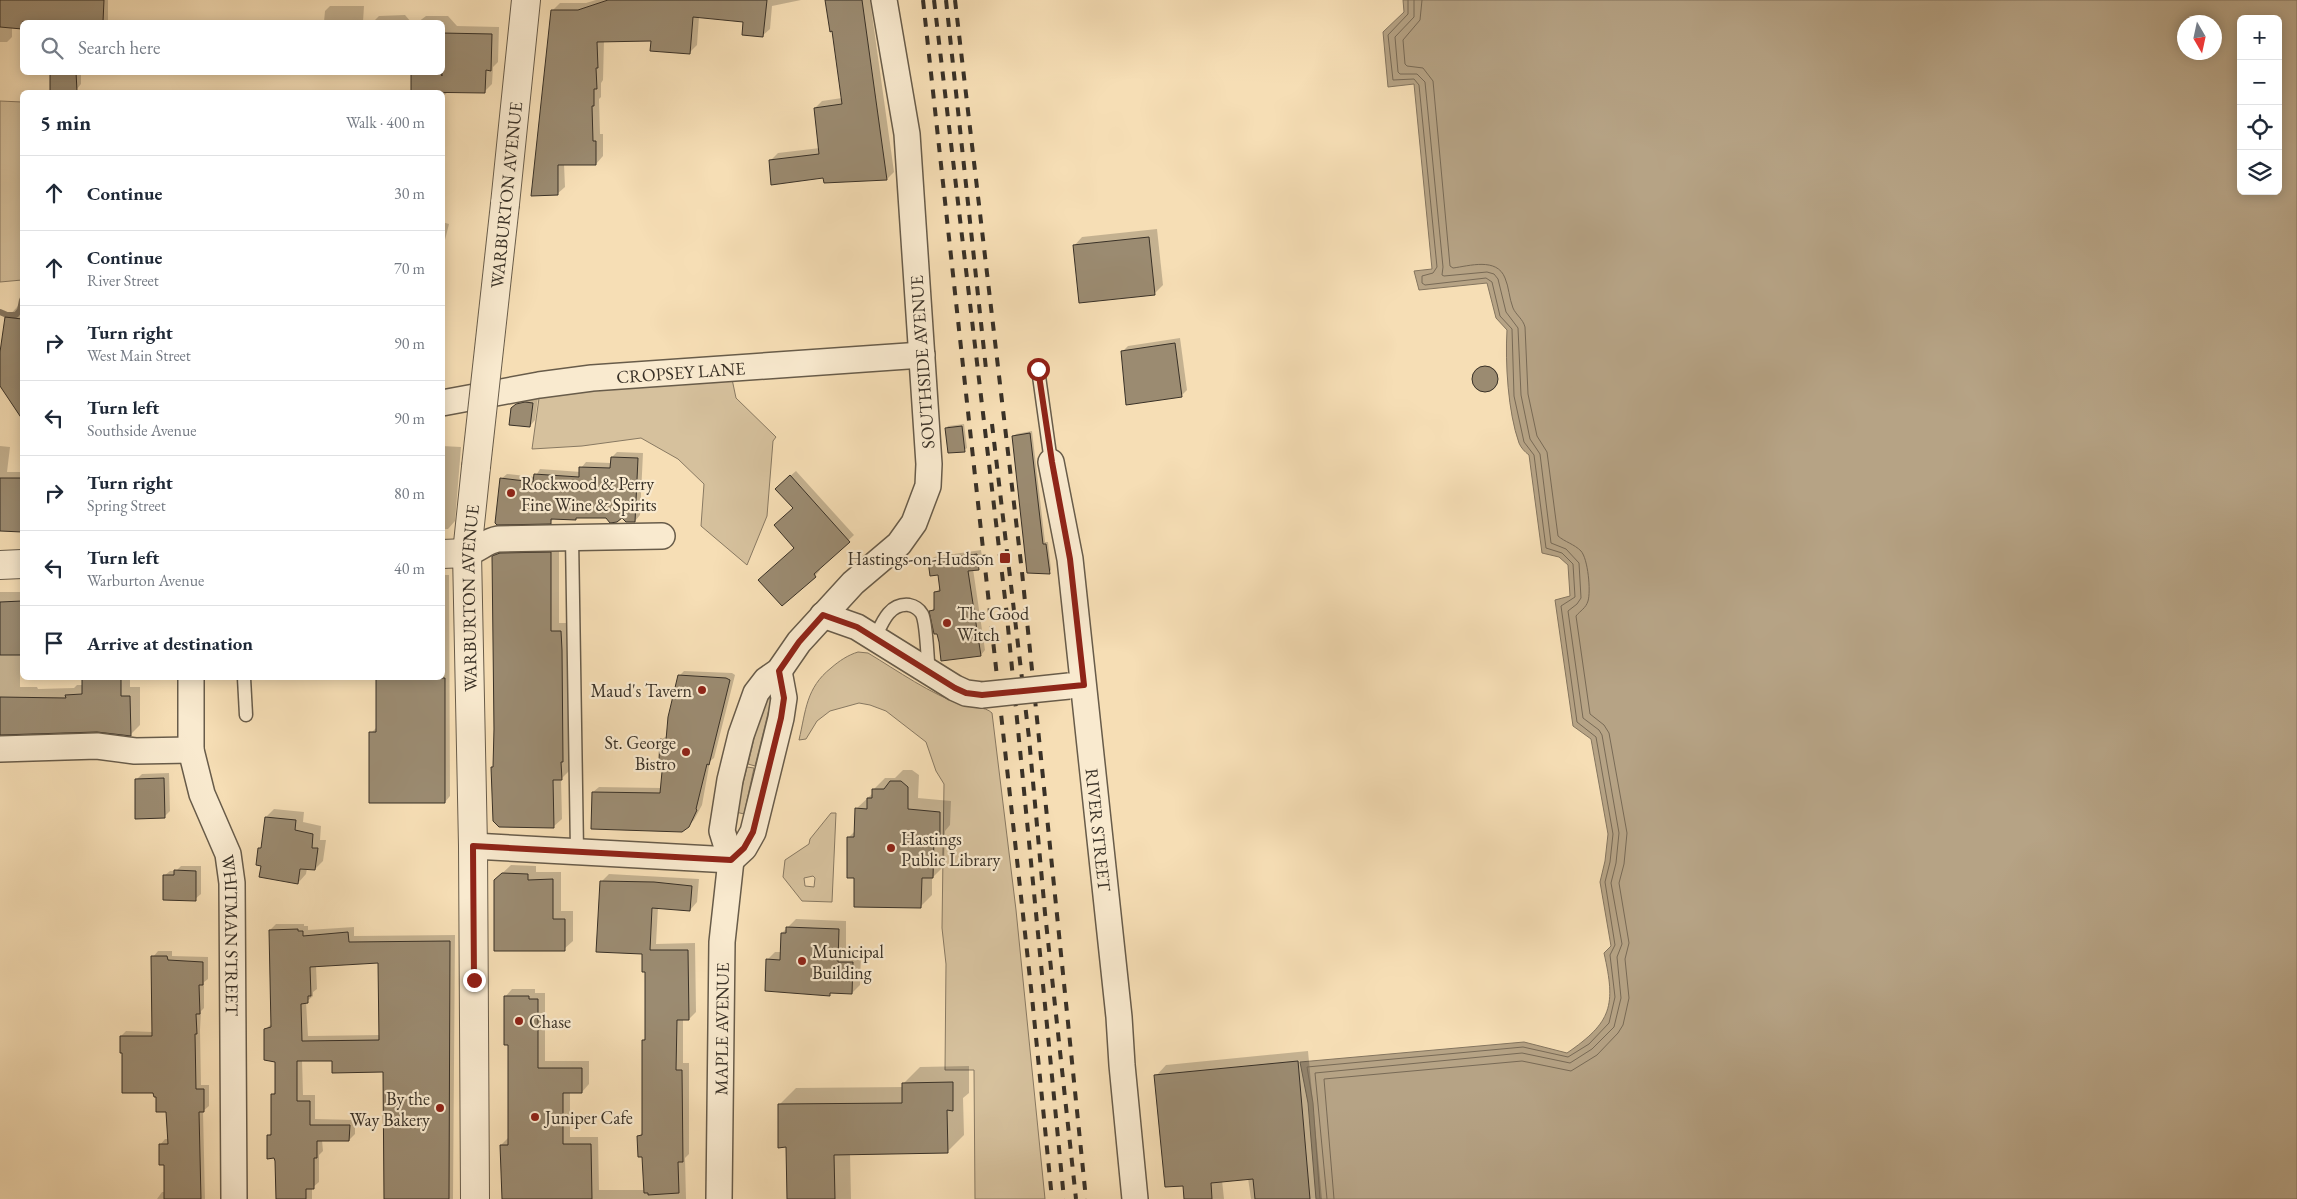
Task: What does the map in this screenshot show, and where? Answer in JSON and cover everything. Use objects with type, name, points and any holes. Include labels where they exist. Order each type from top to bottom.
[{"type":"street","name":"WARBURTON AVENUE","points":[[475,1199],[473,846],[455,553],[476,467],[526,0]]},
{"type":"street","name":"SOUTHSIDE AVENUE","points":[[731,860],[722,832],[730,780],[741,735],[756,694],[766,680],[779,671],[799,642],[853,583],[898,544],[914,523],[924,501],[928,486],[929,464],[907,134],[884,0]]},
{"type":"street","name":"CROPSEY LANE","points":[[445,402],[539,385],[592,378],[922,355]]},
{"type":"street","name":"RIVER STREET","points":[[1052,462],[1070,559],[1077,685],[1119,1017],[1135,1199]]},
{"type":"street","points":[[455,553],[476,550],[498,538],[662,536]]},
{"type":"street","points":[[0,565],[20,564]]},
{"type":"street","points":[[823,615],[857,627],[966,693],[982,695],[1077,685]]},
{"type":"street","points":[[473,846],[731,860],[744,848],[753,832],[781,718],[784,698],[779,671]]},
{"type":"street","name":"WHITMAN STREET","points":[[191,680],[191,750],[202,794],[228,854],[232,883],[234,1199]]},
{"type":"street","points":[[0,748],[97,746],[135,751],[191,750]]},
{"type":"street","name":"MAPLE AVENUE","points":[[718,1199],[722,942],[731,860]]},
{"type":"lane","points":[[1038,369],[1052,462]]},
{"type":"lane","points":[[572,537],[577,851]]},
{"type":"lane","points":[[876,638],[887,615],[893,609],[908,605],[914,607],[922,615],[929,672]]},
{"type":"lane","points":[[244,680],[246,715]]},
{"type":"shaded area","points":[[0,101],[20,102],[20,280],[0,282]]},
{"type":"shaded area","points":[[732,379],[736,398],[776,437],[773,441],[767,516],[747,565],[701,526],[704,484],[678,459],[641,438],[582,446],[532,449],[540,391]]},
{"type":"shaded area","points":[[858,652],[868,653],[938,695],[967,706],[986,709],[992,713],[1016,910],[1045,1199],[975,1199],[974,1070],[945,1070],[946,964],[942,928],[944,784],[936,771],[926,742],[886,711],[859,703],[830,711],[817,721],[806,739],[799,740],[808,700],[816,683],[837,663]]},
{"type":"shaded area","points":[[767,697],[771,700],[755,766],[748,764],[763,701]]},
{"type":"shaded area","points":[[747,767],[754,768],[744,814],[736,812]]},
{"type":"shaded area","points":[[831,813],[836,813],[832,902],[802,901],[783,877],[785,860],[809,844],[810,839]],"holes":[[[813,876],[815,878],[814,887],[805,886],[804,878]]]},
{"type":"water","points":[[1403,0],[2297,0],[2297,1199],[1316,1199],[1308,1103],[1300,1062],[1524,1042],[1567,1053],[1582,1042],[1602,1022],[1607,1011],[1610,987],[1604,953],[1611,946],[1600,882],[1608,834],[1591,739],[1573,726],[1555,600],[1570,596],[1568,565],[1559,557],[1542,553],[1529,455],[1519,443],[1512,417],[1506,357],[1507,330],[1496,318],[1487,283],[1419,290],[1414,271],[1432,269],[1414,84],[1388,87],[1383,32],[1404,12]]},
{"type":"building","points":[[0,0],[104,0],[103,20],[20,20],[20,29],[0,27]]},
{"type":"building","points":[[608,0],[767,0],[763,37],[742,35],[743,22],[693,17],[690,54],[650,51],[651,41],[597,42],[597,89],[594,89],[594,106],[592,106],[593,141],[596,141],[596,165],[558,165],[558,195],[531,196],[551,10],[578,10]]},
{"type":"building","points":[[825,0],[862,0],[887,180],[824,183],[823,178],[771,185],[769,160],[819,154],[814,108],[842,104],[832,31],[830,32]]},
{"type":"building","points":[[445,33],[492,34],[491,71],[486,70],[485,93],[411,90],[411,75],[445,75]]},
{"type":"building","points":[[50,75],[76,75],[77,90],[50,90]]},
{"type":"building","points":[[1149,237],[1155,295],[1079,303],[1073,245]]},
{"type":"building","points":[[5,317],[20,319],[20,416],[0,386],[0,352]]},
{"type":"building","points":[[1175,343],[1182,397],[1126,405],[1121,351]]},
{"type":"building","points":[[1485,366],[1494,370],[1498,379],[1494,388],[1485,392],[1476,388],[1472,379],[1476,370]]},
{"type":"building","points":[[533,403],[530,427],[509,425],[511,408],[516,404]]},
{"type":"building","points":[[962,426],[965,452],[948,453],[945,428]]},
{"type":"building","points":[[1030,433],[1043,544],[1046,544],[1050,574],[1027,573],[1012,436]]},
{"type":"building","points":[[611,457],[638,458],[635,522],[626,522],[622,518],[617,522],[610,523],[606,518],[576,518],[576,520],[551,519],[551,524],[497,525],[495,523],[500,478],[533,482],[534,474],[579,477],[579,467],[610,468]]},
{"type":"building","points":[[790,475],[850,542],[814,574],[816,577],[782,606],[758,580],[794,548],[774,525],[793,508],[775,489]]},
{"type":"building","points":[[0,478],[20,478],[20,532],[0,531]]},
{"type":"building","points":[[551,552],[551,631],[561,631],[562,650],[563,762],[561,762],[562,780],[553,780],[554,828],[499,827],[493,821],[491,767],[493,767],[494,729],[492,556],[500,553]]},
{"type":"building","name":"Hastings-on-Hudson","points":[[977,554],[979,570],[968,571],[981,656],[941,661],[939,642],[937,634],[934,634],[929,611],[934,610],[934,592],[940,591],[938,575],[930,576],[928,561]]},
{"type":"building","points":[[20,601],[20,655],[0,655],[0,602]]},
{"type":"building","points":[[678,675],[726,678],[730,680],[709,765],[707,764],[697,810],[689,827],[682,832],[591,829],[592,792],[660,793],[663,761],[659,760],[660,739],[666,740],[668,717]]},
{"type":"building","points":[[82,680],[121,680],[121,696],[130,696],[131,736],[97,732],[0,735],[0,697],[66,698],[65,695],[82,694]]},
{"type":"building","points":[[376,680],[445,680],[445,803],[369,803],[369,732],[376,732]]},
{"type":"building","points":[[164,778],[165,818],[135,819],[135,779]]},
{"type":"building","name":"Hastings Public Library","points":[[890,781],[901,781],[908,787],[908,809],[940,812],[940,838],[934,838],[933,878],[922,878],[921,908],[854,907],[854,878],[847,878],[847,837],[854,837],[855,808],[867,809],[867,798],[872,798],[872,789],[884,789]]},
{"type":"building","points":[[265,817],[296,820],[295,830],[313,834],[312,848],[318,848],[315,870],[300,869],[298,884],[259,877],[261,866],[256,865],[258,848],[261,848]]},
{"type":"building","points":[[174,870],[196,871],[196,901],[163,900],[163,875],[174,875]]},
{"type":"building","points":[[502,873],[528,874],[528,880],[553,879],[553,919],[565,919],[565,951],[494,951],[494,880]]},
{"type":"building","points":[[600,881],[654,882],[692,886],[690,911],[652,908],[650,950],[688,950],[689,1020],[677,1020],[676,1070],[682,1070],[683,1162],[678,1162],[679,1193],[648,1195],[648,1193],[644,1193],[642,1157],[638,1157],[637,1136],[642,1135],[642,1040],[645,1040],[645,972],[642,972],[642,954],[596,952]]},
{"type":"building","name":"Municipal Building","points":[[786,927],[839,929],[838,962],[853,962],[852,994],[830,993],[830,996],[765,991],[766,959],[780,960],[781,933],[786,933]]},
{"type":"building","points":[[298,929],[298,931],[303,931],[303,936],[348,932],[349,942],[450,941],[449,1199],[384,1199],[383,1072],[332,1073],[332,1061],[297,1061],[297,1101],[310,1101],[310,1125],[350,1125],[349,1141],[317,1141],[317,1158],[314,1158],[314,1189],[306,1189],[306,1199],[276,1199],[275,1161],[274,1158],[267,1159],[267,1135],[271,1135],[271,1094],[275,1094],[275,1062],[264,1060],[264,1029],[271,1027],[269,930]],"holes":[[[378,963],[379,1040],[302,1041],[301,1004],[308,1003],[308,996],[311,996],[310,967]]]},
{"type":"building","points":[[151,956],[167,956],[168,960],[203,962],[203,985],[199,985],[200,1014],[196,1014],[197,1034],[195,1034],[196,1089],[204,1089],[204,1112],[199,1112],[201,1199],[164,1199],[164,1165],[159,1165],[159,1144],[168,1144],[166,1112],[156,1112],[156,1097],[154,1097],[153,1093],[122,1093],[120,1036],[152,1036]]},
{"type":"building","points":[[504,996],[529,996],[529,999],[538,999],[538,1068],[582,1068],[582,1093],[563,1093],[563,1144],[591,1144],[592,1199],[502,1199],[500,1145],[508,1145],[508,1045],[504,1045]]},
{"type":"building","points":[[1298,1061],[1310,1199],[1255,1199],[1253,1179],[1211,1183],[1212,1199],[1184,1199],[1183,1186],[1165,1187],[1154,1075]]},
{"type":"building","points":[[953,1082],[953,1111],[947,1110],[948,1153],[834,1155],[835,1199],[787,1199],[786,1147],[778,1148],[778,1104],[902,1103],[902,1083]]},
{"type":"waterway","points":[[0,312],[7,315],[16,315],[20,310]]},
{"type":"railway","points":[[923,0],[1032,997],[1052,1199]]},
{"type":"railway","points":[[934,0],[1006,607],[1064,1199]]},
{"type":"railway","points":[[946,0],[986,369]]},
{"type":"railway","points":[[955,0],[1022,572],[1086,1199]]},
{"type":"railway","points":[[992,424],[1029,738],[1045,913],[1076,1199]]},
{"type":"place","name":"Rockwood & Perry Fine Wine & Spirits","points":[[511,493]]},
{"type":"place","name":"Hastings-on-Hudson","points":[[1005,558]]},
{"type":"place","name":"The Good Witch","points":[[947,623]]},
{"type":"place","name":"Maud's Tavern","points":[[702,690]]},
{"type":"place","name":"St. George Bistro","points":[[686,752]]},
{"type":"place","name":"Hastings Public Library","points":[[891,848]]},
{"type":"place","name":"Municipal Building","points":[[802,961]]},
{"type":"place","name":"Chase","points":[[519,1021]]},
{"type":"place","name":"By the Way Bakery","points":[[440,1108]]},
{"type":"place","name":"Juniper Cafe","points":[[535,1117]]},
{"type":"route","points":[[474,980],[473,846],[731,860],[744,848],[753,832],[781,718],[784,698],[779,671],[799,642],[823,615],[857,627],[966,693],[982,695],[1084,685],[1070,559],[1052,462],[1038,369]]}]
